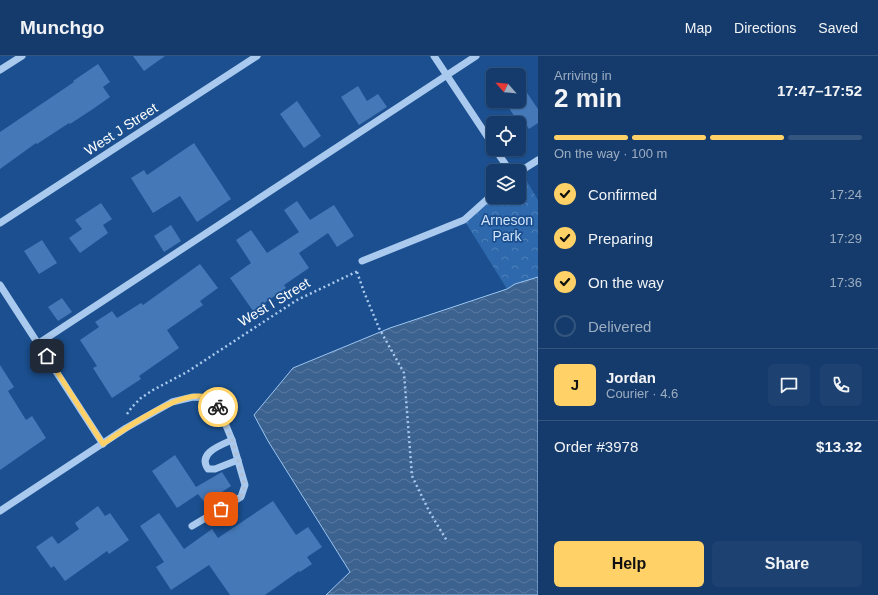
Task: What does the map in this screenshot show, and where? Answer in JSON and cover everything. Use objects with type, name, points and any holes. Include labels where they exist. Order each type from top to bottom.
[{"type":"street","points":[[0,70],[22,56]]},
{"type":"street","name":"West J Street","points":[[0,223],[257,56]]},
{"type":"street","points":[[434,56],[486,134]]},
{"type":"street","points":[[39,343],[476,56]]},
{"type":"street","points":[[526,168],[538,160]]},
{"type":"street","points":[[362,261],[464,220],[486,200]]},
{"type":"street","points":[[0,285],[103,444]]},
{"type":"street","points":[[0,299],[7,295]]},
{"type":"street","points":[[0,511],[126,428],[172,402],[193,397],[206,398],[218,406],[232,440],[245,485],[241,497],[192,526]]},
{"type":"street","points":[[232,440],[209,452],[205,460],[205,464],[208,469],[215,469],[238,460]]},
{"type":"path","points":[[362,261],[357,272],[364,292],[379,328],[404,373],[412,476],[429,511],[447,541]]},
{"type":"path","name":"West I Street","points":[[125,417],[132,407],[153,390],[188,372],[297,300],[357,272]]},
{"type":"green space","name":"Arneson Park","points":[[526,180],[538,200],[538,277],[515,284],[507,289],[464,220],[486,203],[486,204],[526,204]]},
{"type":"water","points":[[538,277],[538,595],[326,595],[350,572],[268,441],[254,415],[293,368],[390,328],[507,289],[515,284]]},
{"type":"building","points":[[133,56],[165,56],[144,71]]},
{"type":"building","points":[[98,64],[110,82],[103,87],[110,97],[70,124],[69,123],[37,144],[36,143],[0,169],[0,132]]},
{"type":"building","points":[[358,86],[367,101],[378,94],[387,107],[359,125],[341,97]]},
{"type":"building","points":[[526,91],[538,109],[538,123],[529,129],[526,124],[526,116],[514,116],[509,108],[526,108]]},
{"type":"building","points":[[297,101],[321,136],[304,148],[280,114]]},
{"type":"building","points":[[194,143],[231,199],[197,222],[180,196],[153,213],[131,178],[144,170],[147,175]]},
{"type":"building","points":[[297,201],[310,220],[334,205],[354,236],[337,247],[328,233],[299,253],[309,268],[284,285],[286,288],[253,311],[230,278],[251,263],[236,240],[251,230],[267,253],[299,232],[284,210]]},
{"type":"building","points":[[101,203],[112,219],[103,225],[108,233],[80,253],[69,238],[82,229],[75,220]]},
{"type":"building","points":[[171,225],[181,241],[164,252],[154,236]]},
{"type":"building","points":[[42,240],[57,263],[39,274],[24,251]]},
{"type":"building","points":[[200,264],[218,288],[200,301],[203,305],[167,330],[179,348],[139,376],[141,379],[112,398],[93,368],[97,366],[80,340],[99,327],[95,322],[112,311],[117,318],[141,303],[143,305]]},
{"type":"building","points":[[62,298],[72,312],[58,321],[48,307]]},
{"type":"building","points":[[0,365],[14,387],[8,391],[26,420],[32,416],[46,438],[0,470]]},
{"type":"building","points":[[175,455],[196,487],[222,472],[231,486],[205,503],[198,494],[177,508],[152,471]]},
{"type":"building","points":[[273,501],[296,535],[308,527],[322,547],[307,557],[312,564],[300,572],[299,571],[265,595],[230,595],[209,565],[171,590],[156,567],[164,562],[140,526],[159,513],[184,549],[212,529],[218,538]]},
{"type":"building","points":[[98,506],[105,516],[110,513],[129,540],[109,554],[107,551],[65,581],[54,566],[51,568],[36,547],[52,536],[58,544],[79,529],[75,523]]},
{"type":"way so far","points":[[218,407],[232,440],[245,485],[241,497],[221,509]]},
{"type":"route","points":[[47,356],[103,444],[126,428],[172,402],[193,397],[206,398],[218,407]]}]
